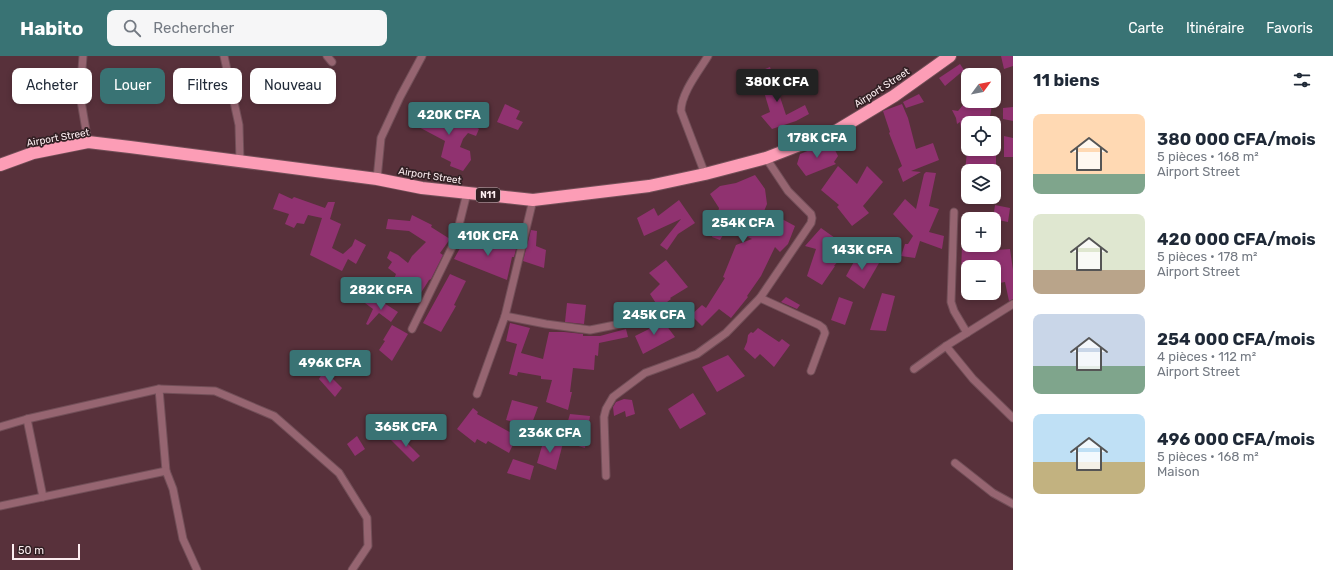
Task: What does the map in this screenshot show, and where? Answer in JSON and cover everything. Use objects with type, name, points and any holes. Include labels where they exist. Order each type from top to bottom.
[{"type":"highway","name":"Airport Street","points":[[0,165],[33,153],[88,142],[378,179],[422,188],[533,200],[649,186],[706,174],[766,158],[836,131],[894,96],[950,56]]},
{"type":"street","points":[[83,56],[80,95],[88,142]]},
{"type":"street","points":[[225,56],[240,125],[240,162]]},
{"type":"street","points":[[378,179],[381,138],[400,97],[422,56]]},
{"type":"street","points":[[706,174],[682,111],[681,104],[690,85],[708,56]]},
{"type":"street","points":[[606,476],[604,417],[606,408],[612,397],[645,373],[698,354],[726,333],[760,298],[811,223],[811,214],[788,191],[766,158]]},
{"type":"street","points":[[412,329],[454,241],[468,193]]},
{"type":"street","points":[[477,394],[505,316],[533,200]]},
{"type":"street","points":[[954,212],[951,302],[954,311],[967,333]]},
{"type":"street","points":[[760,298],[823,328],[825,334],[811,371]]},
{"type":"street","points":[[914,369],[946,346],[1013,304]]},
{"type":"street","points":[[505,316],[546,324],[590,330],[655,317]]},
{"type":"street","points":[[946,346],[973,379],[1013,418]]},
{"type":"street","points":[[158,389],[166,471],[173,489],[183,539],[197,570]]},
{"type":"street","points":[[0,427],[27,419],[158,389],[215,391],[274,416],[339,473],[367,518],[368,546],[352,570]]},
{"type":"street","points":[[27,419],[43,497]]},
{"type":"street","points":[[954,463],[993,493],[1013,504]]},
{"type":"street","points":[[0,506],[166,471]]},
{"type":"building","points":[[1001,56],[1013,56],[1013,66],[1004,69]]},
{"type":"building","points":[[960,64],[963,68],[961,68],[961,73],[945,86],[939,78]]},
{"type":"building","points":[[770,67],[786,115],[805,105],[809,114],[796,121],[772,129],[761,116],[770,112],[758,72]]},
{"type":"building","points":[[919,94],[924,102],[906,108],[903,102]]},
{"type":"building","points":[[505,104],[520,111],[516,119],[523,122],[518,130],[497,122]]},
{"type":"building","points":[[902,104],[908,118],[916,149],[933,143],[939,160],[911,171],[921,172],[903,182],[898,169],[902,166],[889,133],[890,132],[883,111]]},
{"type":"building","points":[[425,106],[442,114],[441,116],[458,127],[461,120],[466,122],[471,114],[477,118],[473,125],[479,129],[476,136],[468,133],[463,139],[460,147],[470,151],[471,160],[463,171],[450,166],[451,162],[441,157],[445,141],[415,125]]},
{"type":"building","points":[[961,107],[991,108],[990,116],[961,116],[961,129],[960,122],[957,124],[952,110],[958,111]]},
{"type":"building","points":[[1013,107],[1013,121],[1003,119],[1003,108]]},
{"type":"building","points":[[1004,136],[1013,138],[1013,157],[1004,157]]},
{"type":"building","points":[[827,143],[834,148],[838,156],[834,162],[836,164],[806,176],[797,164],[800,154]]},
{"type":"building","points":[[967,156],[996,156],[996,164],[966,164]]},
{"type":"building","points":[[838,166],[857,184],[867,166],[883,182],[863,206],[869,213],[852,226],[837,207],[839,205],[821,190]]},
{"type":"building","points":[[926,172],[936,173],[929,206],[939,209],[929,232],[944,236],[942,249],[920,241],[915,258],[901,256],[905,244],[908,244],[913,236],[893,214],[905,199],[916,209],[924,174]]},
{"type":"building","points":[[755,175],[765,189],[767,204],[756,231],[782,219],[795,226],[788,244],[780,252],[775,247],[761,276],[747,296],[748,297],[731,318],[719,309],[702,326],[691,315],[702,305],[706,308],[725,278],[723,277],[736,245],[752,239],[728,227],[720,240],[712,237],[719,208],[710,194],[720,186],[736,183]]},
{"type":"building","points":[[279,193],[292,199],[294,197],[325,208],[328,202],[335,202],[330,219],[341,224],[332,248],[343,254],[352,246],[355,239],[366,245],[356,264],[348,259],[342,271],[310,255],[322,218],[308,215],[304,224],[297,223],[294,228],[285,224],[289,214],[273,209]]},
{"type":"building","points":[[679,200],[695,223],[678,234],[667,250],[660,245],[681,219],[644,236],[637,218],[654,208],[658,216]]},
{"type":"building","points":[[995,205],[1010,208],[1008,222],[1001,221],[1001,212],[994,212]]},
{"type":"building","points":[[412,215],[432,225],[431,227],[450,239],[440,253],[443,255],[431,279],[417,299],[392,284],[396,274],[388,268],[392,262],[387,258],[390,251],[408,263],[412,256],[426,242],[409,231],[386,229],[388,219],[410,221]]},
{"type":"building","points":[[821,228],[849,248],[834,266],[822,285],[807,276],[816,249],[805,246]]},
{"type":"building","points":[[531,230],[537,231],[536,246],[546,250],[544,268],[523,261]]},
{"type":"building","points":[[486,238],[516,249],[514,257],[512,257],[507,280],[454,259],[464,241],[481,248]]},
{"type":"building","points":[[1010,249],[1013,270],[1013,299],[1009,301],[1005,282],[1001,283],[1001,260],[961,260],[962,252],[1001,252],[1001,250]]},
{"type":"building","points":[[864,255],[879,263],[864,289],[846,276],[856,258]]},
{"type":"building","points":[[666,260],[688,287],[670,298],[671,299],[659,308],[650,294],[660,284],[649,273]]},
{"type":"building","points":[[450,274],[466,281],[454,305],[456,306],[441,332],[423,323]]},
{"type":"building","points":[[882,293],[895,296],[886,331],[870,330]]},
{"type":"building","points":[[786,297],[800,305],[797,309],[781,302]]},
{"type":"building","points":[[839,297],[853,302],[845,325],[831,320]]},
{"type":"building","points":[[368,298],[381,306],[384,303],[398,312],[391,322],[379,313],[368,325],[366,324],[373,309],[365,303]]},
{"type":"building","points":[[567,303],[586,305],[584,324],[565,322]]},
{"type":"building","points":[[660,317],[675,337],[643,354],[635,336],[649,329],[648,324],[658,321]]},
{"type":"building","points":[[510,323],[530,328],[521,353],[543,359],[549,332],[583,334],[583,336],[600,336],[626,329],[628,337],[599,343],[598,356],[595,355],[594,370],[573,368],[570,392],[572,392],[568,410],[546,402],[552,380],[541,379],[541,376],[518,372],[517,376],[509,374],[517,344],[506,341]]},
{"type":"building","points":[[392,325],[408,334],[392,361],[379,350]]},
{"type":"building","points":[[758,328],[779,342],[782,339],[790,345],[774,367],[760,354],[755,359],[744,349],[748,335],[751,332],[753,333]]},
{"type":"building","points":[[728,355],[745,376],[717,392],[702,367]]},
{"type":"building","points":[[324,370],[342,388],[335,397],[319,379]]},
{"type":"building","points":[[693,393],[706,414],[680,429],[668,409]]},
{"type":"building","points":[[624,399],[632,400],[635,414],[626,417],[625,411],[614,416],[613,407],[616,402]]},
{"type":"building","points":[[512,400],[538,407],[531,426],[506,420]]},
{"type":"building","points":[[473,408],[478,412],[477,414],[517,436],[509,453],[488,441],[486,444],[477,439],[475,443],[457,429]]},
{"type":"building","points":[[570,414],[590,416],[585,448],[562,441]]},
{"type":"building","points":[[398,434],[420,456],[413,462],[391,440]]},
{"type":"building","points":[[357,436],[365,449],[355,456],[347,444]]},
{"type":"building","points":[[544,439],[563,443],[556,470],[537,463]]},
{"type":"building","points":[[513,459],[534,466],[530,480],[507,473]]}]
